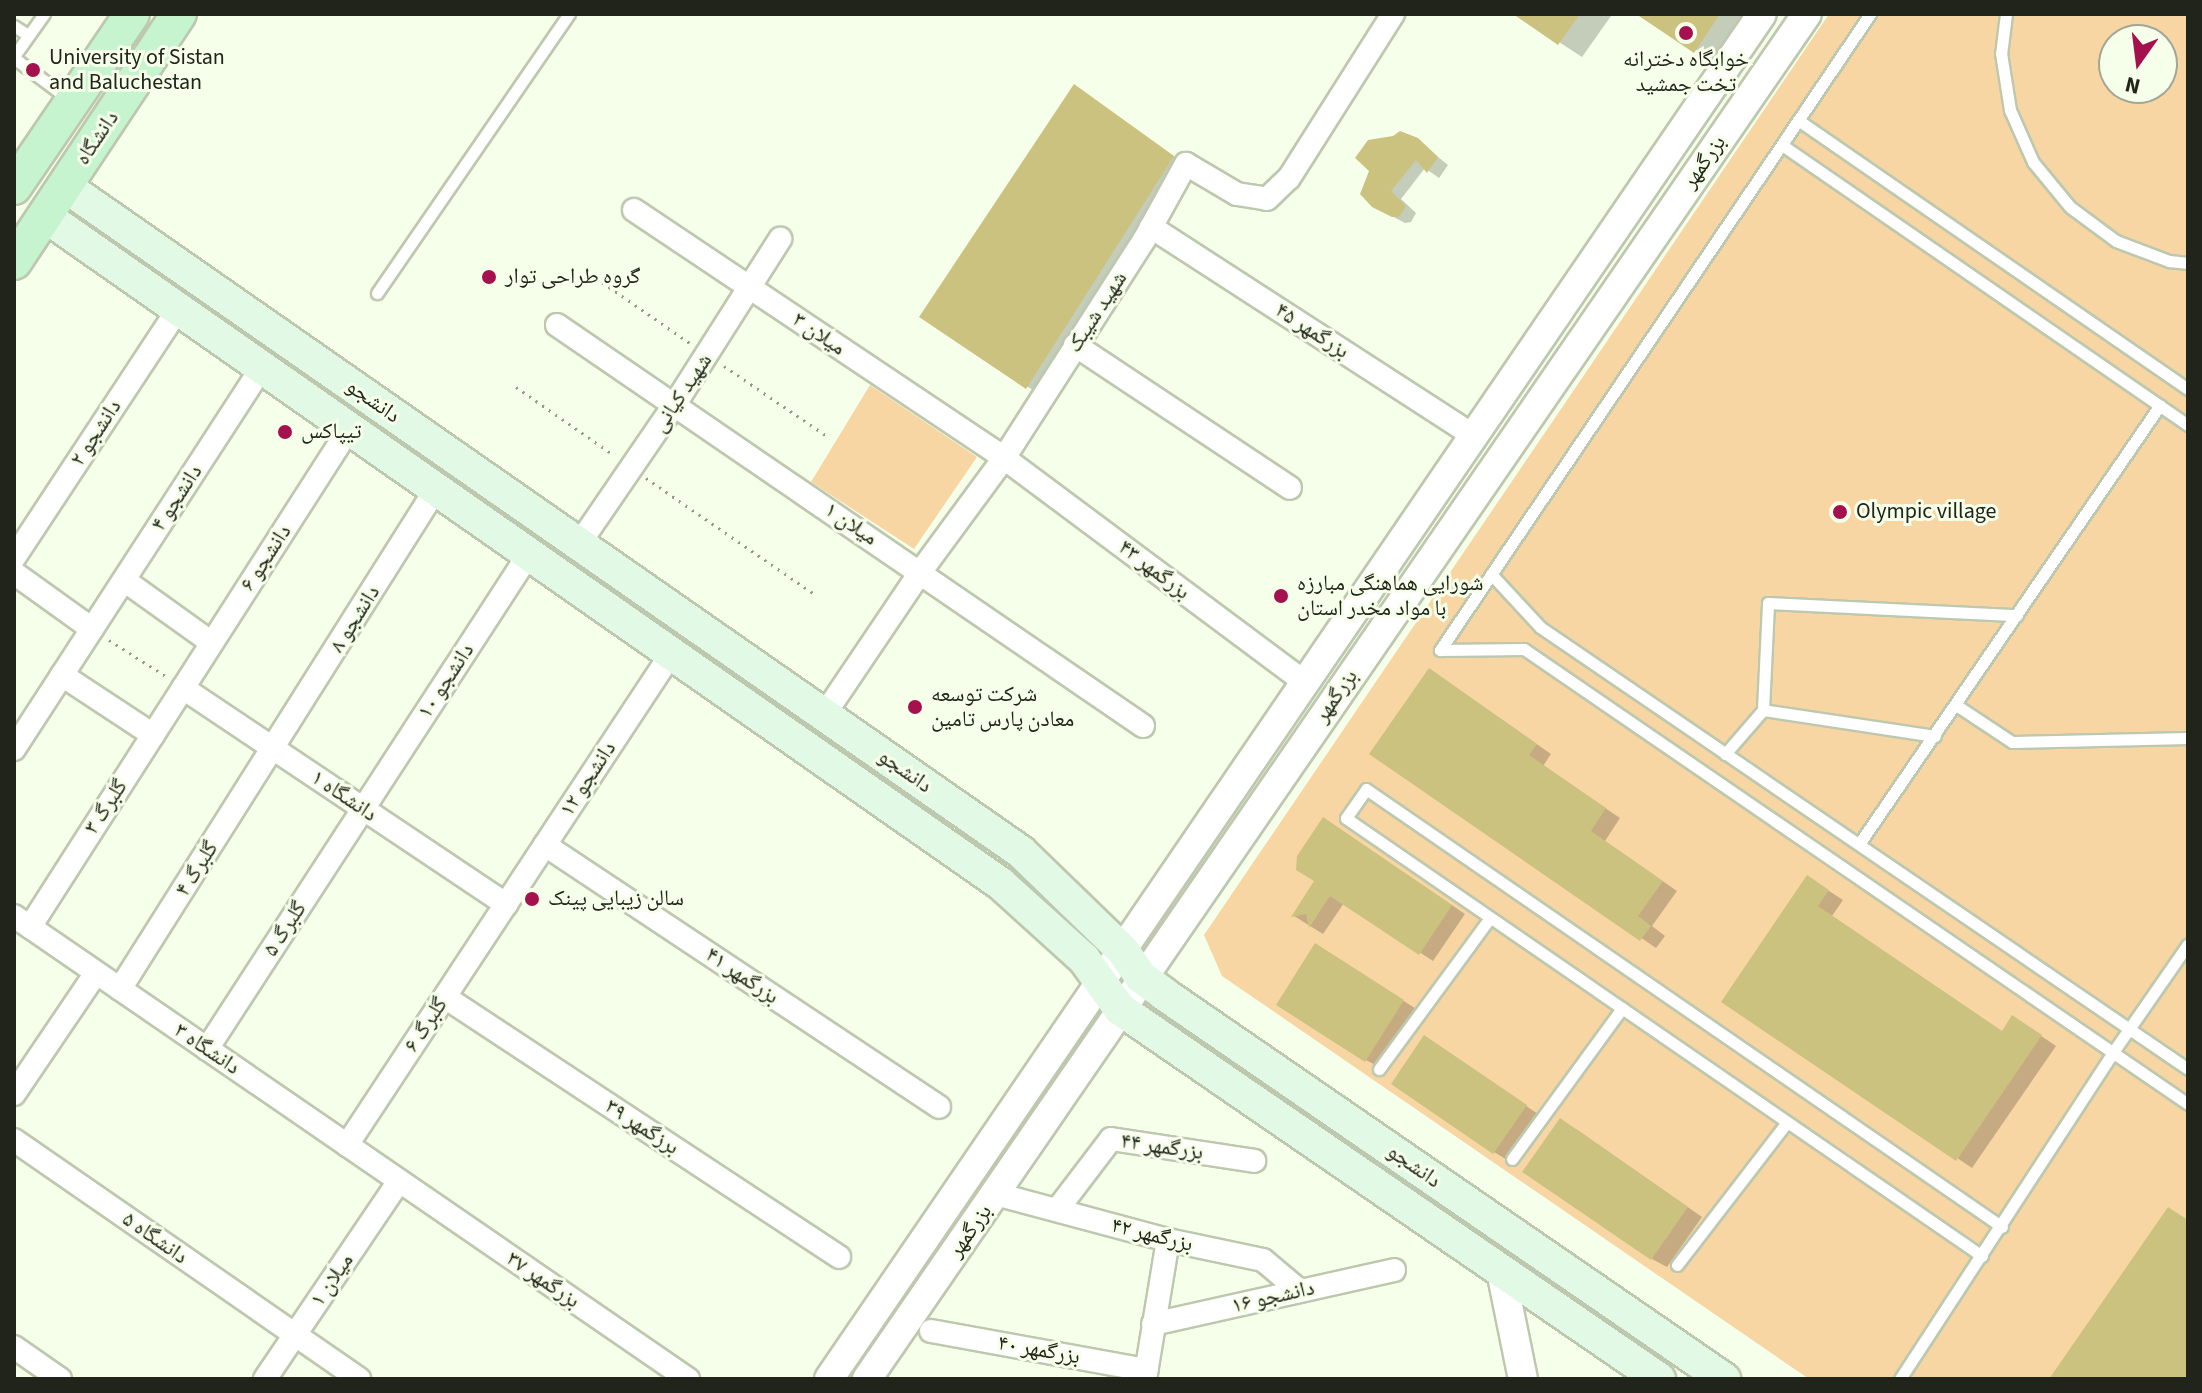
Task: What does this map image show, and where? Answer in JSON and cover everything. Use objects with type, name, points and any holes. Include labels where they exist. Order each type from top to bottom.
[{"type":"main road","name":"دانشگاه","points":[[14,187],[132,14]]},
{"type":"main road","name":"دانشگاه","points":[[14,262],[179,14]]},
{"type":"main road","name":"دانشجو","points":[[65,186],[1021,852],[1132,964],[1724,1379]]},
{"type":"main road","points":[[90,247],[91,219],[101,212]]},
{"type":"main road","name":"دانشجو","points":[[45,216],[1001,884],[1084,959],[1120,1009],[1659,1379]]},
{"type":"street","name":"شهید شیبک","points":[[824,715],[921,571],[1004,458],[1151,227],[1186,164],[1237,194],[1267,199],[1289,178],[1393,14]]},
{"type":"street","name":"بزرگمهر","points":[[867,1379],[1120,1009],[1132,964],[1304,682],[1762,14]]},
{"type":"street","name":"بزرگمهر","points":[[829,1379],[1101,982],[1132,964],[1514,438],[1807,14]]},
{"type":"street","points":[[1735,53],[1765,74]]},
{"type":"street","name":"میلان ۳","points":[[634,210],[1004,458]]},
{"type":"street","name":"بزرگمهر ۴۵","points":[[1151,227],[1479,425]]},
{"type":"street","name":"شهید کیانی","points":[[579,544],[751,289],[780,239]]},
{"type":"street","name":"دانشجو ۲","points":[[14,558],[178,309]]},
{"type":"street","name":"میلان ۱","points":[[557,325],[921,571],[1143,726]]},
{"type":"street","points":[[1075,345],[1290,488]]},
{"type":"street","name":"دانشجو ۴","points":[[14,749],[262,367]]},
{"type":"street","points":[[1479,425],[1514,438]]},
{"type":"street","name":"دانشجو ۶","points":[[183,688],[349,429]]},
{"type":"street","name":"بزرگمهر ۴۳","points":[[1004,458],[1304,682]]},
{"type":"street","name":"دانشجو ۸","points":[[273,748],[436,489]]},
{"type":"street","name":"دانشجو ۱۰","points":[[363,809],[529,554]]},
{"type":"street","points":[[14,573],[92,629]]},
{"type":"street","points":[[124,580],[212,643]]},
{"type":"street","name":"دانشجو ۱۲","points":[[506,904],[671,654]]},
{"type":"street","points":[[62,675],[153,735]]},
{"type":"street","name":"دانشگاه ۱","points":[[183,688],[506,904]]},
{"type":"street","name":"گلبرگ ۳","points":[[22,922],[183,688]]},
{"type":"street","name":"گلبرگ ۴","points":[[120,989],[273,748]]},
{"type":"street","name":"گلبرگ ۵","points":[[207,1049],[363,809]]},
{"type":"street","name":"بزرگمهر ۴۱","points":[[545,845],[939,1107]]},
{"type":"street","name":"گلبرگ ۶","points":[[347,1145],[506,904]]},
{"type":"street","name":"دانشگاه ۳","points":[[22,922],[399,1181]]},
{"type":"street","points":[[14,1094],[96,973]]},
{"type":"street","name":"برزگمهر ۳۹","points":[[445,997],[839,1257]]},
{"type":"street","name":"بزرگمهر ۴۴","points":[[1057,1210],[1111,1139],[1254,1161]]},
{"type":"street","name":"دانشگاه ۵","points":[[14,1140],[359,1379]]},
{"type":"street","name":"میلان ۱","points":[[265,1379],[399,1181]]},
{"type":"street","name":"بزرگمهر ۳۷","points":[[399,1181],[688,1379]]},
{"type":"street","name":"بزرگمهر ۴۲","points":[[996,1194],[1168,1240],[1263,1260],[1300,1291]]},
{"type":"street","points":[[1145,1374],[1168,1240]]},
{"type":"street","name":"دانشجو ۱۶","points":[[1153,1324],[1394,1270]]},
{"type":"street","points":[[1501,1271],[1523,1379]]},
{"type":"street","name":"بزرگمهر ۴۰","points":[[931,1331],[1145,1374]]},
{"type":"street","points":[[14,1347],[60,1379]]},
{"type":"lane","points":[[44,14],[14,57],[72,102]]},
{"type":"lane","points":[[377,293],[569,14]]},
{"type":"lane","points":[[1870,14],[1440,650],[1524,649],[2188,1104]]},
{"type":"lane","points":[[2006,14],[2001,53],[2010,110],[2033,162],[2070,207],[2116,241],[2169,261],[2188,263]]},
{"type":"lane","points":[[14,26],[28,35]]},
{"type":"lane","points":[[1798,120],[2188,389]]},
{"type":"lane","points":[[1782,145],[2188,425]]},
{"type":"lane","points":[[1859,844],[2160,405]]},
{"type":"lane","points":[[1491,574],[1540,627],[2188,1069]]},
{"type":"lane","points":[[1725,754],[1763,710],[1768,603],[2017,615]]},
{"type":"lane","points":[[1956,705],[2012,742],[2188,738]]},
{"type":"lane","points":[[1763,710],[1935,736]]},
{"type":"lane","points":[[1982,1256],[1346,818],[1366,789],[2002,1227]]},
{"type":"lane","points":[[1379,1069],[1490,918]]},
{"type":"lane","points":[[1900,1379],[2002,1227],[2113,1052],[2188,944]]},
{"type":"lane","points":[[1512,1159],[1622,1008]]},
{"type":"lane","points":[[1677,1265],[1787,1122]]},
{"type":"path","points":[[516,387],[814,594]]},
{"type":"path","points":[[92,629],[183,688]]},
{"type":"shaded area","name":"Olympic village","points":[[1829,14],[2188,14],[2188,1379],[1809,1379],[1222,976],[1204,935]]},
{"type":"shaded area","points":[[870,385],[977,457],[914,549],[811,482]]},
{"type":"building","points":[[1513,14],[1580,14],[1558,45]]},
{"type":"building","name":"خوابگاه دخترانه تخت جمشید","points":[[1636,14],[1720,14],[1694,53]]},
{"type":"building","points":[[1074,84],[1174,156],[1026,389],[919,317]]},
{"type":"building","points":[[1400,131],[1418,138],[1438,157],[1427,173],[1416,160],[1391,191],[1406,206],[1399,217],[1392,217],[1372,207],[1360,194],[1369,171],[1355,158],[1368,140],[1393,136]]},
{"type":"building","points":[[1429,668],[1537,744],[1529,755],[1606,808],[1591,831],[1663,881],[1638,916],[1651,926],[1640,941],[1369,754]]},
{"type":"building","points":[[1323,817],[1452,905],[1419,955],[1330,896],[1309,928],[1306,914],[1291,917],[1314,881],[1296,870],[1297,856]]},
{"type":"building","points":[[1807,875],[1829,890],[1818,906],[2002,1031],[2012,1015],[2042,1035],[1956,1161],[1721,1002]]},
{"type":"building","points":[[1315,943],[1404,1000],[1365,1062],[1276,1005]]},
{"type":"building","points":[[1424,1035],[1527,1105],[1493,1154],[1391,1084]]},
{"type":"building","points":[[1560,1118],[1688,1207],[1651,1260],[1522,1172]]},
{"type":"building","points":[[2168,1207],[2188,1220],[2188,1379],[2049,1379]]},
{"type":"place","name":"خوابگاه دخترانه تخت جمشید","points":[[1686,33]]},
{"type":"place","name":"University of Sistan and Baluchestan","points":[[33,70]]},
{"type":"place","name":"گروه طراحی توار","points":[[489,277]]},
{"type":"place","name":"تیپاکس","points":[[285,432]]},
{"type":"place","name":"Olympic village","points":[[1840,512]]},
{"type":"place","name":"شورایی هماهنگی مبارزه با مواد مخدر استان","points":[[1281,596]]},
{"type":"place","name":"شرکت توسعه معادن پارس تامین","points":[[915,707]]},
{"type":"place","name":"سالن زیبایی پینک","points":[[532,899]]}]
